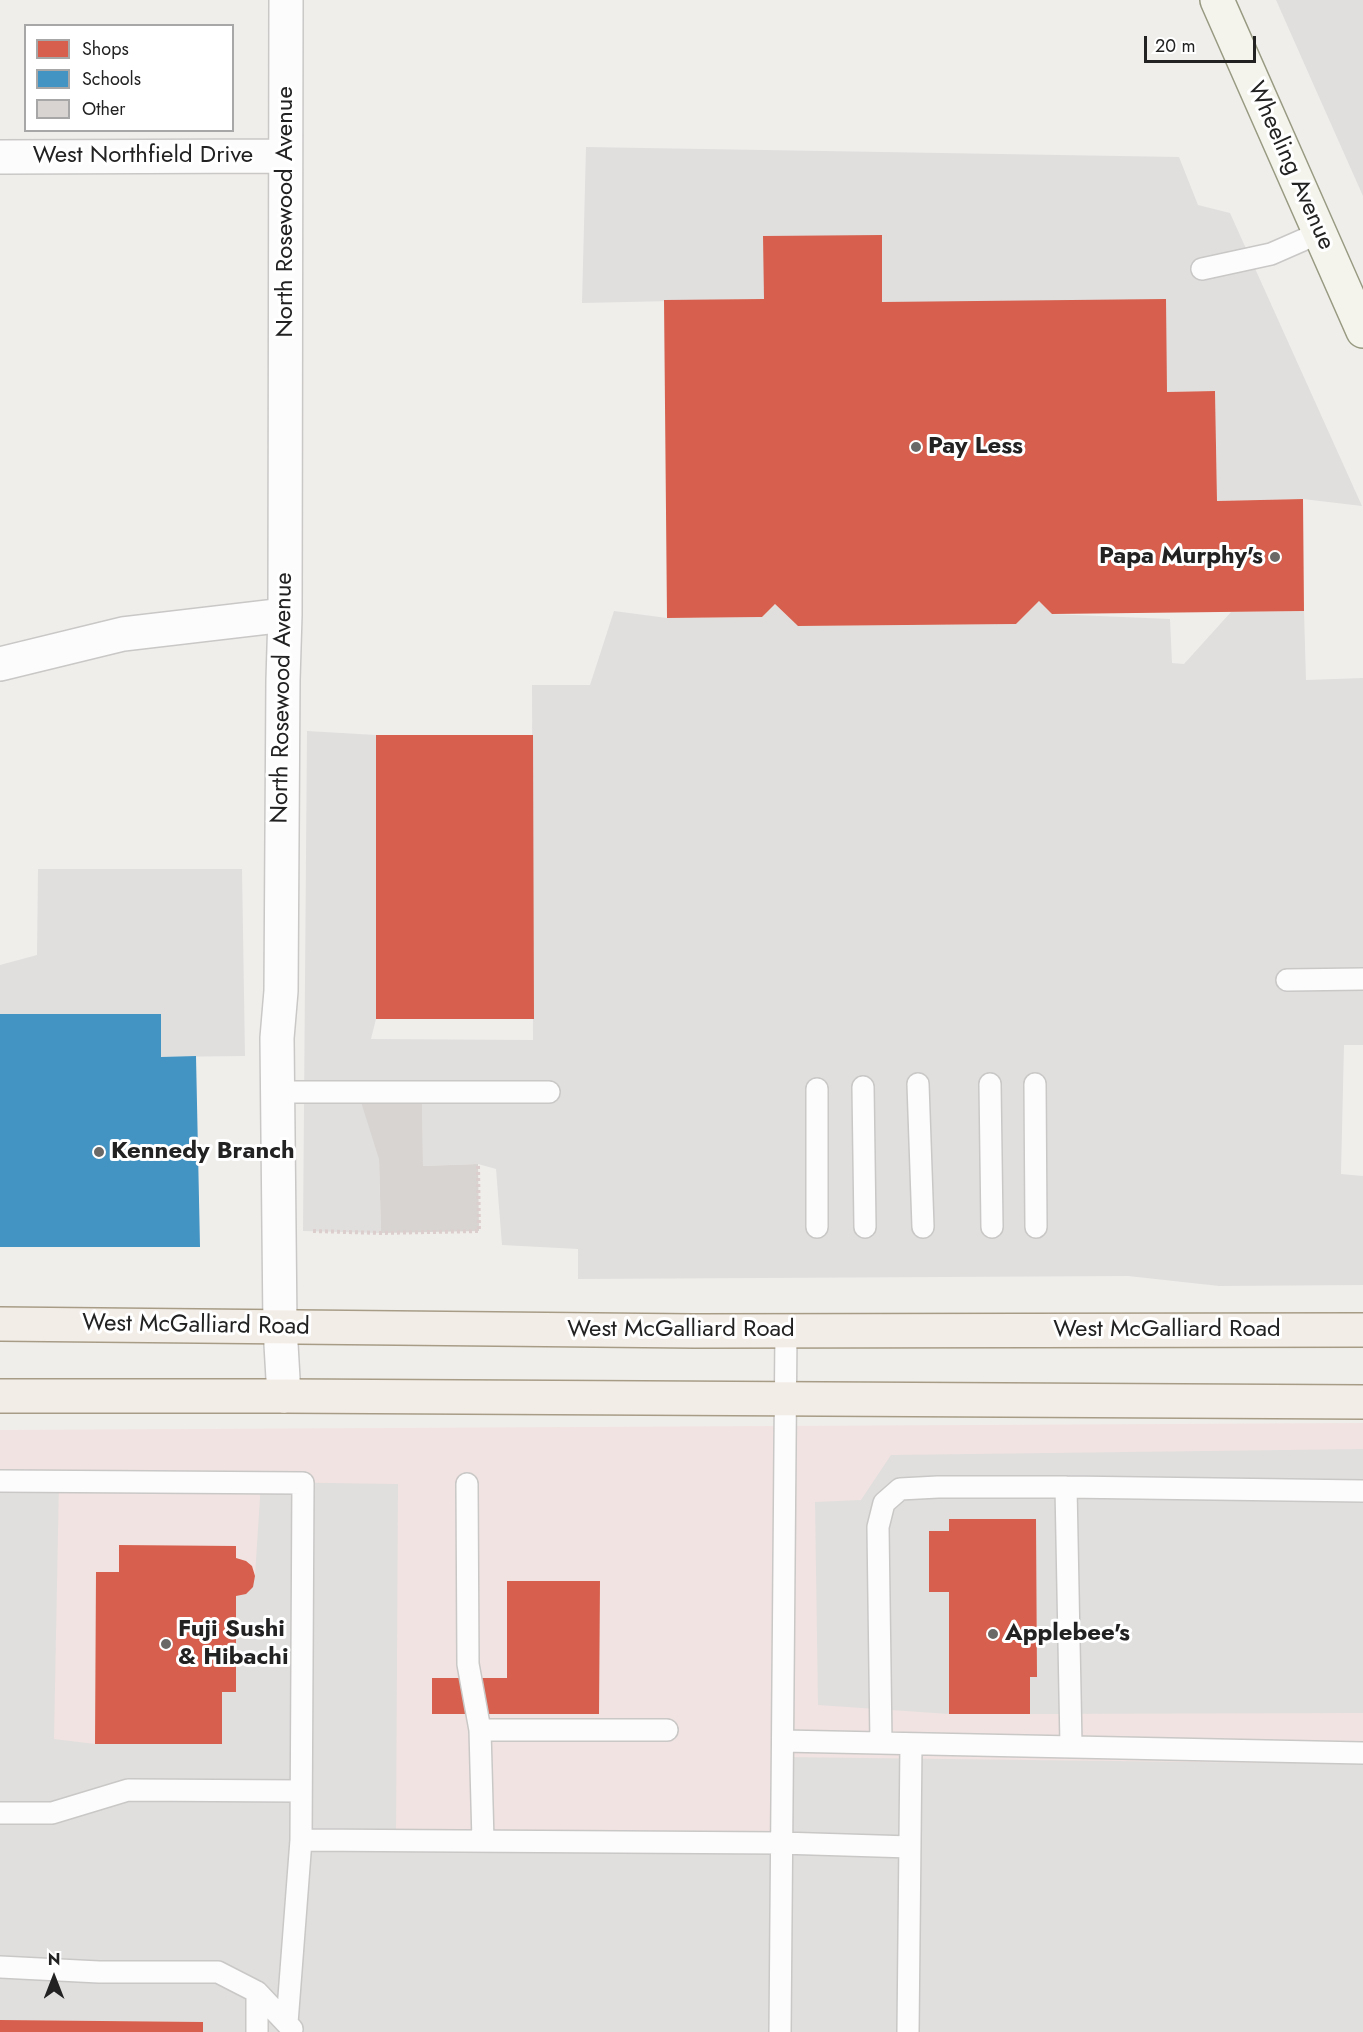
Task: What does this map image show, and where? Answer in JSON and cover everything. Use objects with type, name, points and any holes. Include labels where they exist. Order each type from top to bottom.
[{"type":"main road","name":"Wheeling Avenue","points":[[1217,0],[1363,331]]},
{"type":"main road","name":"West McGalliard Road","points":[[0,1324],[786,1331],[1363,1330]]},
{"type":"main road","points":[[0,1396],[1363,1402]]},
{"type":"street","name":"North Rosewood Avenue","points":[[284,1396],[280,1327],[278,1092],[285,615],[286,0]]},
{"type":"street","name":"West Northfield Drive","points":[[0,157],[285,156]]},
{"type":"street","points":[[0,664],[123,634],[285,615]]},
{"type":"lane","points":[[1202,269],[1271,254],[1319,233]]},
{"type":"lane","points":[[1287,980],[1363,979]]},
{"type":"lane","points":[[918,1084],[922,1227]]},
{"type":"lane","points":[[990,1084],[992,1227]]},
{"type":"lane","points":[[1035,1084],[1036,1227]]},
{"type":"lane","points":[[863,1087],[865,1227]]},
{"type":"lane","points":[[817,1089],[817,1227]]},
{"type":"lane","points":[[278,1092],[549,1092]]},
{"type":"lane","points":[[780,2032],[786,1331]]},
{"type":"lane","points":[[0,1481],[303,1483],[301,1840],[291,2028]]},
{"type":"lane","points":[[467,1484],[468,1664],[480,1730],[483,1841]]},
{"type":"lane","points":[[880,1743],[878,1527],[884,1503],[900,1489],[1066,1487],[1363,1491]]},
{"type":"lane","points":[[1066,1487],[1071,1745]]},
{"type":"lane","points":[[480,1730],[667,1730]]},
{"type":"lane","points":[[783,1741],[1071,1745],[1363,1753]]},
{"type":"lane","points":[[908,2032],[911,1744]]},
{"type":"lane","points":[[0,1813],[52,1813],[128,1790],[301,1791]]},
{"type":"lane","points":[[301,1840],[781,1843],[910,1847]]},
{"type":"lane","points":[[0,1967],[99,1972],[218,1972],[257,1992],[291,2028]]},
{"type":"lane","points":[[257,1992],[257,2032]]},
{"type":"path","points":[[303,1231],[381,1233],[479,1231],[478,1164]]},
{"type":"shaded area","points":[[1276,0],[1363,0],[1363,196],[1315,88]]},
{"type":"shaded area","points":[[586,147],[1179,157],[1198,205],[1230,213],[1362,506],[1303,499],[1217,501],[1215,391],[1167,392],[882,302],[764,299],[582,303]]},
{"type":"shaded area","points":[[1039,601],[1052,614],[1170,619],[1172,663],[1184,664],[1231,612],[1304,611],[1306,680],[1363,678],[1363,1045],[1344,1045],[1341,1174],[1363,1176],[1363,1285],[1219,1286],[1128,1276],[578,1279],[578,1249],[502,1245],[496,1169],[478,1164],[423,1166],[422,1082],[379,1159],[381,1233],[303,1231],[307,731],[376,735],[376,1019],[371,1039],[533,1040],[532,685],[590,685],[614,611],[667,618],[762,617],[775,604],[798,626],[1016,624]]},
{"type":"shaded area","points":[[38,869],[242,869],[245,1056],[161,1057],[160,1014],[0,1014],[0,965],[37,955]]},
{"type":"shaded area","points":[[1363,1423],[1363,2032],[0,2032],[0,1430]]},
{"type":"shaded area","points":[[1363,1449],[1363,1713],[1030,1714],[1030,1677],[1037,1677],[1036,1519],[949,1519],[949,1531],[929,1532],[929,1591],[949,1592],[949,1714],[818,1705],[815,1502],[861,1500],[891,1455]]},
{"type":"shaded area","points":[[0,1481],[59,1481],[54,1739],[95,1744],[222,1744],[222,1692],[236,1692],[236,1596],[252,1587],[255,1576],[261,1482],[398,1484],[396,1840],[781,1843],[782,1757],[1363,1764],[1363,2032],[203,2032],[203,2022],[0,2020]]},
{"type":"building: Shops","points":[[882,235],[882,302],[1166,299],[1167,392],[1215,391],[1217,501],[1303,499],[1304,611],[1052,614],[1039,601],[1016,624],[798,626],[775,604],[762,617],[667,618],[664,300],[764,299],[763,236]]},
{"type":"building: Shops","points":[[376,735],[533,735],[534,1019],[376,1019]]},
{"type":"building: Shops","name":"Applebee's","points":[[949,1519],[1036,1519],[1037,1677],[1030,1677],[1030,1714],[949,1714],[949,1592],[929,1592],[929,1531],[949,1531]]},
{"type":"building: Shops","name":"Fuji Sushi & Hibachi","points":[[119,1545],[236,1546],[236,1558],[252,1566],[255,1576],[253,1587],[246,1594],[236,1596],[236,1692],[222,1692],[222,1744],[95,1744],[96,1572],[119,1572]]},
{"type":"building: Shops","points":[[507,1581],[600,1581],[599,1714],[432,1714],[432,1678],[507,1678]]},
{"type":"building: Shops","points":[[0,2020],[203,2022],[203,2032],[0,2032]]},
{"type":"building: Schools","name":"Kennedy Branch","points":[[0,1014],[161,1014],[161,1057],[196,1056],[200,1247],[0,1247]]},
{"type":"building: Other","points":[[422,1082],[423,1166],[478,1164],[479,1231],[381,1233],[379,1159],[355,1083]]},
{"type":"place","name":"Pay Less","points":[[916,447]]},
{"type":"place","name":"Papa Murphy's","points":[[1275,557]]},
{"type":"place","name":"Kennedy Branch","points":[[99,1152]]},
{"type":"place","name":"Applebee's","points":[[993,1634]]},
{"type":"place","name":"Fuji Sushi & Hibachi","points":[[166,1644]]}]
